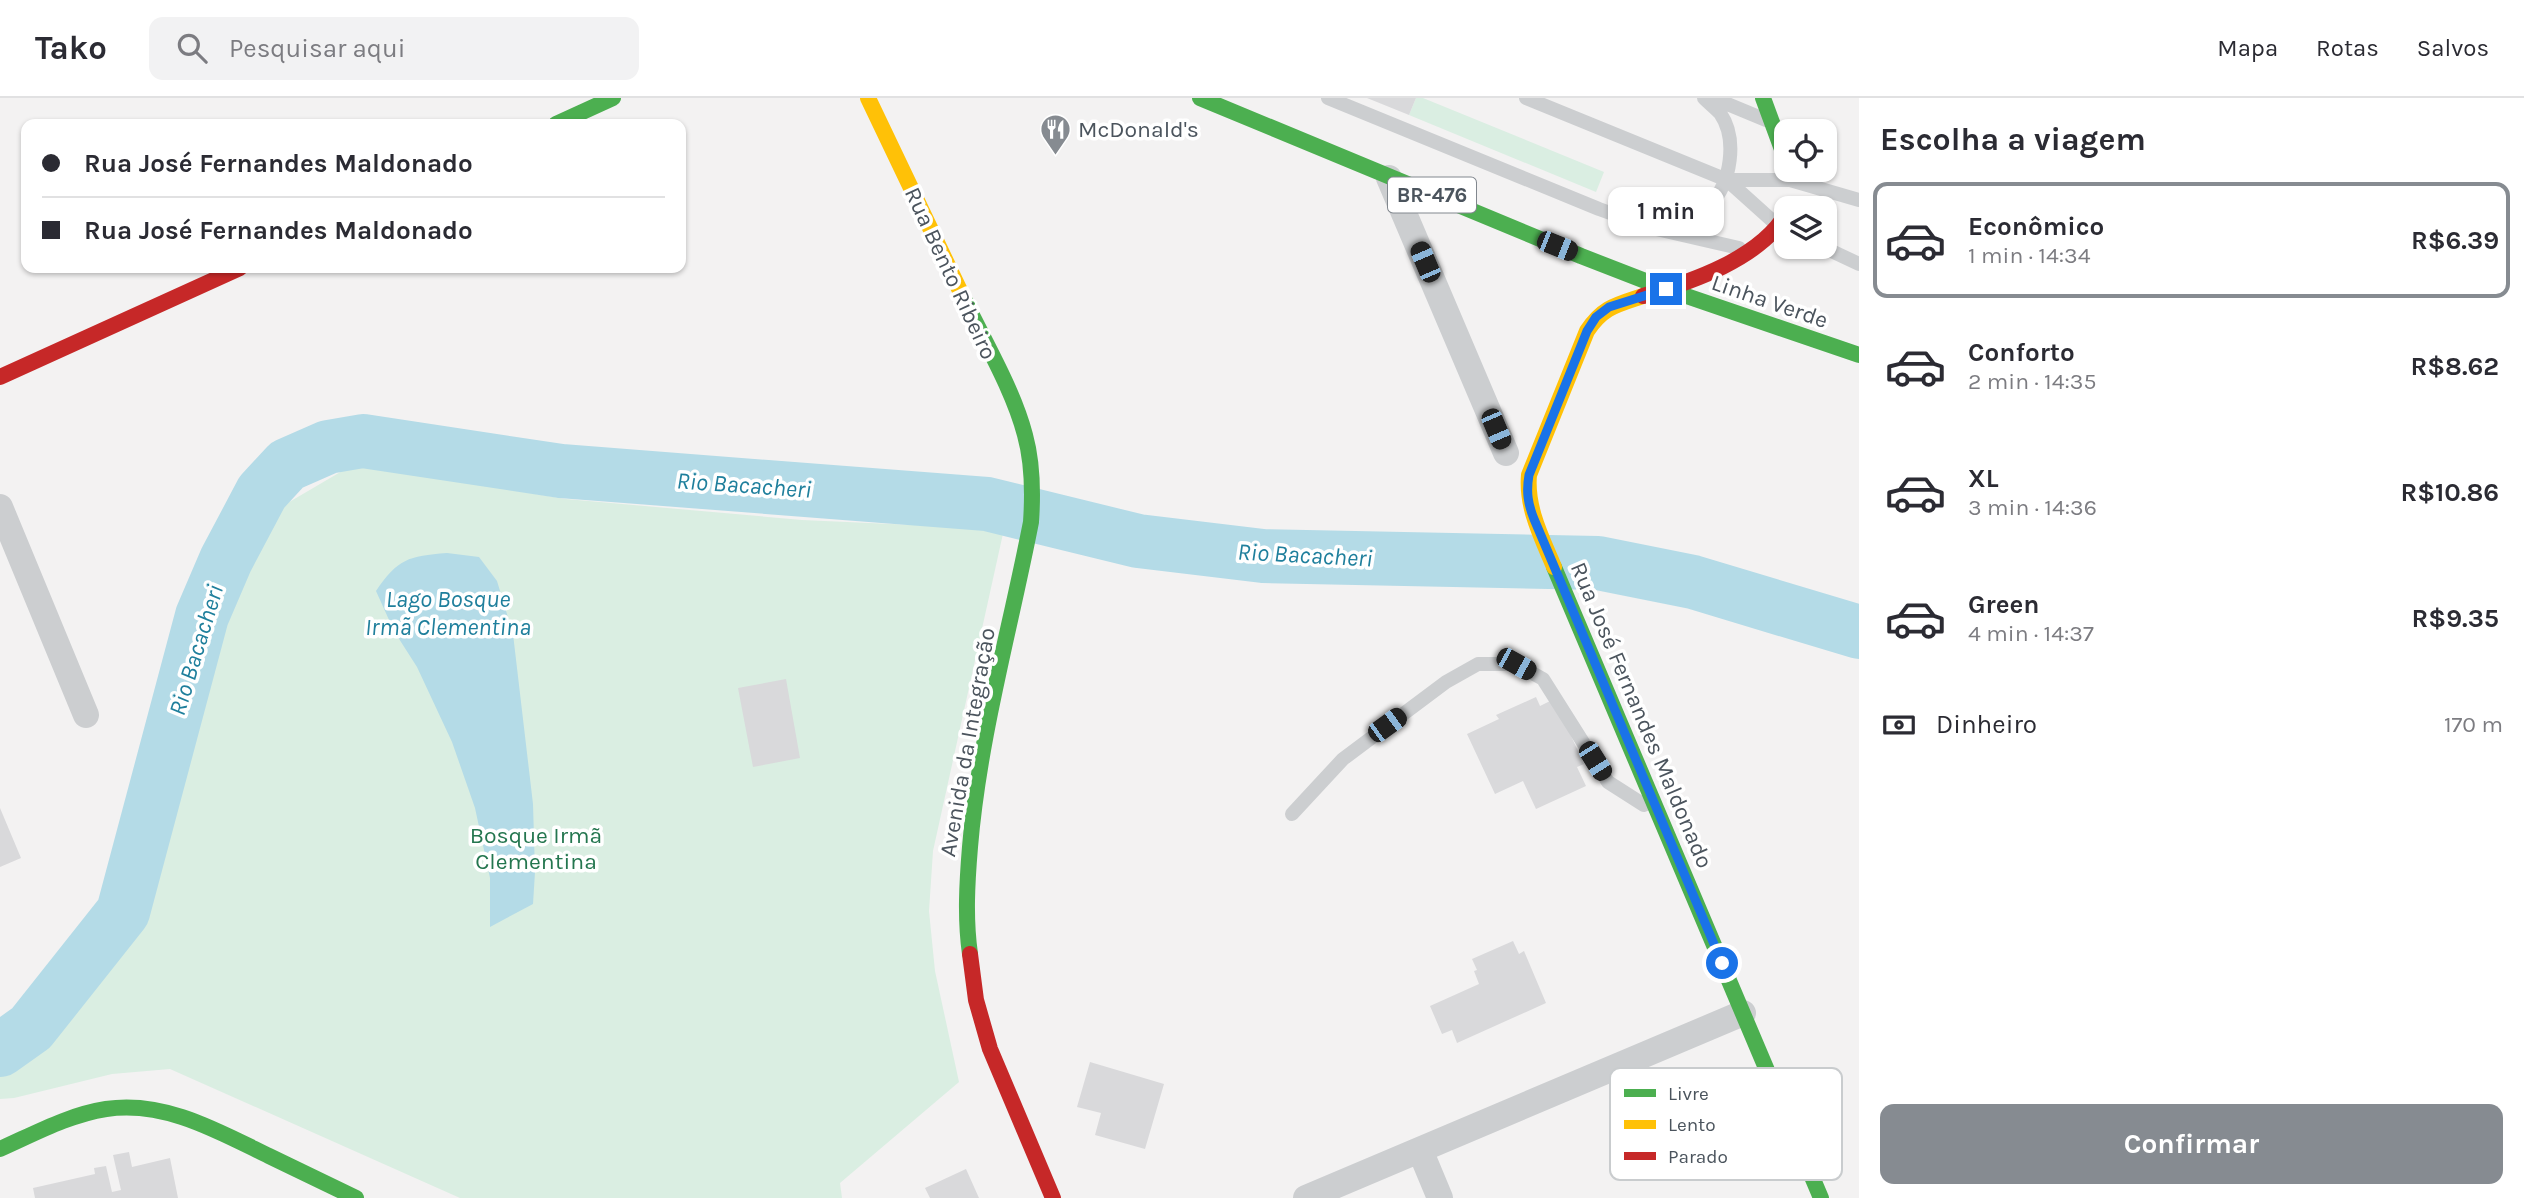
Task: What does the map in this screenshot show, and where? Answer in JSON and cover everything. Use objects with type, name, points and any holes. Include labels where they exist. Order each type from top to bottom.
[{"type":"main road","points":[[567,119],[613,98]]},
{"type":"main road","name":"Rua Bento Ribeiro","points":[[868,98],[1017,410],[1030,449]]},
{"type":"main road","name":"Linha Verde","points":[[1200,98],[1389,178],[1666,289],[1859,355]]},
{"type":"main road","points":[[1763,98],[1774,126]]},
{"type":"main road","name":"Rua José Fernandes Maldonado","points":[[1766,1068],[1528,505],[1527,489],[1529,475],[1587,331],[1596,317],[1609,307],[1702,277],[1729,264],[1750,251],[1774,229]]},
{"type":"main road","points":[[0,377],[229,273]]},
{"type":"main road","name":"Avenida da Integração","points":[[1030,449],[1033,498],[1027,545],[971,821],[965,919],[976,1003],[989,1044],[1053,1198]]},
{"type":"main road","points":[[0,1149],[77,1117],[106,1109],[135,1107],[193,1119],[356,1198]]},
{"type":"main road","name":"Rua José Fernandes Maldonado","points":[[1813,1180],[1821,1198]]},
{"type":"street","points":[[1389,178],[1506,453]]},
{"type":"street","points":[[0,507],[86,715]]},
{"type":"street","points":[[1613,1068],[1743,1013]]},
{"type":"street","points":[[1306,1198],[1610,1069]]},
{"type":"street","points":[[1420,1150],[1440,1198]]},
{"type":"lane","points":[[1328,98],[1599,209],[1652,228],[1750,251]]},
{"type":"lane","points":[[1526,98],[1727,180],[1774,212]]},
{"type":"lane","points":[[1652,228],[1684,223],[1710,206],[1727,180],[1731,146],[1721,115],[1704,98]]},
{"type":"lane","points":[[1713,98],[1773,123]]},
{"type":"lane","points":[[1727,180],[1774,176]]},
{"type":"lane","points":[[1809,182],[1859,200]]},
{"type":"lane","points":[[1837,254],[1859,264]]},
{"type":"lane","points":[[1292,814],[1343,759],[1446,682],[1478,664],[1516,664],[1543,679],[1608,782],[1660,815]]},
{"type":"green space","points":[[1416,98],[1423,98],[1604,172],[1596,192],[1409,115]]},
{"type":"green space","name":"Bosque Irmã Clementina","points":[[354,464],[566,499],[802,520],[1004,529],[933,851],[929,911],[935,971],[959,1082],[840,1183],[842,1198],[460,1198],[170,1069],[112,1074],[0,1099],[0,1055],[33,1031],[127,914],[217,634],[274,511]]},
{"type":"water","name":"Lago Bosque Irmã Clementina","points":[[447,553],[479,557],[497,581],[513,634],[533,804],[533,904],[490,927],[490,878],[475,808],[452,742],[417,667],[394,631],[376,591],[391,572],[405,561]]},
{"type":"building","points":[[1367,98],[1416,98],[1409,115]]},
{"type":"building","points":[[786,679],[800,758],[753,767],[738,688]]},
{"type":"building","points":[[1536,697],[1540,706],[1554,699],[1584,764],[1577,767],[1586,786],[1536,809],[1523,781],[1495,794],[1467,734],[1499,719],[1496,715]]},
{"type":"building","points":[[0,808],[21,858],[0,867]]},
{"type":"building","points":[[1513,941],[1519,954],[1524,951],[1546,1003],[1457,1043],[1452,1030],[1442,1034],[1430,1006],[1479,984],[1472,959]]},
{"type":"building","points":[[1090,1062],[1164,1084],[1145,1149],[1095,1135],[1101,1113],[1077,1107]]},
{"type":"building","points":[[129,1152],[132,1167],[170,1158],[178,1198],[35,1198],[33,1188],[95,1174],[94,1168],[106,1166],[112,1192],[121,1190],[113,1155]]},
{"type":"building","points":[[966,1169],[979,1198],[930,1198],[925,1188]]},
{"type":"waterway","name":"Rio Bacacheri","points":[[0,1050],[31,1028],[123,912],[202,616],[226,560],[262,492],[287,465],[328,447],[363,441],[561,471],[987,504],[1138,541],[1263,556],[1598,563],[1693,582],[1859,632]]},
{"type":"traffic: fast","points":[[567,119],[613,98]]},
{"type":"traffic: fast","points":[[1200,98],[1581,256],[1666,289],[1859,355]]},
{"type":"traffic: fast","points":[[1763,98],[1774,128]]},
{"type":"traffic: fast","points":[[963,297],[1006,383],[1020,418],[1030,457],[1032,489],[1031,522],[988,725],[974,806],[967,887],[970,954]]},
{"type":"traffic: fast","points":[[1554,567],[1766,1068]]},
{"type":"traffic: fast","points":[[0,1149],[51,1126],[92,1112],[128,1107],[149,1109],[170,1113],[210,1128],[356,1198]]},
{"type":"traffic: fast","points":[[1813,1180],[1821,1198]]},
{"type":"traffic: slow","points":[[868,98],[963,297]]},
{"type":"traffic: slow","points":[[1554,567],[1532,511],[1529,475],[1587,331],[1605,312],[1643,296]]},
{"type":"traffic: jam","points":[[1643,296],[1682,284],[1723,266],[1742,256],[1774,230]]},
{"type":"traffic: jam","points":[[0,377],[229,273]]},
{"type":"traffic: jam","points":[[970,954],[976,1000],[990,1049],[1053,1198]]},
{"type":"place","name":"McDonald's","points":[[1055,156]]},
{"type":"route","points":[[1666,289],[1609,307],[1596,317],[1587,331],[1529,475],[1528,505],[1722,963]]}]
